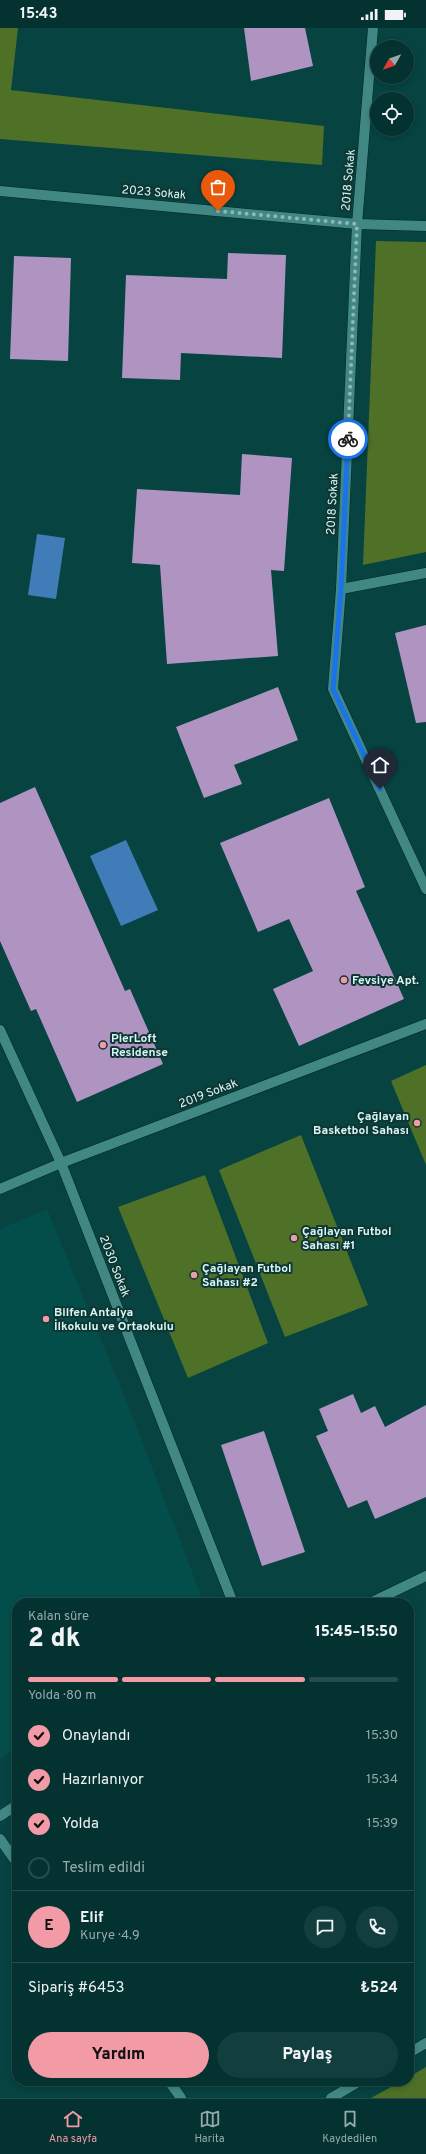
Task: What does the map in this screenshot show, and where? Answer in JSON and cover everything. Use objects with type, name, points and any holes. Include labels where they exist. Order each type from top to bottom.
[{"type":"street","name":"2018 Sokak","points":[[373,28],[357,224],[341,589],[333,689],[426,889]]},
{"type":"street","name":"2023 Sokak","points":[[0,192],[357,224],[426,226]]},
{"type":"street","points":[[341,589],[426,574]]},
{"type":"street","name":"2019 Sokak","points":[[0,1189],[61,1163],[426,1024]]},
{"type":"street","name":"2030 Sokak","points":[[0,1030],[61,1163],[231,1598]]},
{"type":"street","points":[[380,1598],[426,1576]]},
{"type":"street","points":[[0,1816],[12,1808]]},
{"type":"street","points":[[0,1838],[12,1856]]},
{"type":"street","points":[[414,2050],[426,2043]]},
{"type":"street","points":[[173,2086],[181,2098]]},
{"type":"street","points":[[330,2098],[351,2086]]},
{"type":"shaded area","points":[[47,1209],[130,1410],[202,1598],[12,1598],[12,1751],[0,1759],[0,1229]]},
{"type":"green space","points":[[0,28],[18,28],[11,90],[324,126],[322,165],[0,139]]},
{"type":"green space","points":[[376,241],[426,242],[426,552],[363,565]]},
{"type":"green space","name":"Çağlayan Basketbol Sahası","points":[[426,1065],[426,1165],[391,1081]]},
{"type":"green space","name":"Çağlayan Futbol Sahası #1","points":[[301,1135],[368,1305],[285,1337],[219,1170]]},
{"type":"green space","name":"Çağlayan Futbol Sahası #2","points":[[205,1175],[268,1343],[188,1378],[118,1207]]},
{"type":"green space","points":[[426,2067],[426,2098],[371,2098],[393,2086],[414,2086],[414,2074]]},
{"type":"water","points":[[37,534],[65,538],[56,599],[28,595]]},
{"type":"water","points":[[126,840],[158,910],[121,926],[90,856]]},
{"type":"building","points":[[244,28],[305,28],[313,66],[251,81]]},
{"type":"building","points":[[228,253],[286,255],[282,358],[181,353],[180,380],[122,378],[126,275],[227,279]]},
{"type":"building","points":[[14,256],[71,258],[68,361],[10,359]]},
{"type":"building","points":[[242,454],[292,458],[284,571],[271,570],[278,656],[167,664],[160,565],[132,563],[137,489],[240,495]]},
{"type":"building","points":[[426,625],[426,722],[416,723],[395,633]]},
{"type":"building","points":[[278,687],[298,740],[234,765],[242,784],[204,798],[176,727]]},
{"type":"building","points":[[35,787],[125,991],[130,989],[163,1064],[77,1102],[36,1009],[31,1011],[0,941],[0,803]]},
{"type":"building","points":[[329,798],[365,887],[356,891],[404,999],[299,1046],[273,989],[313,971],[289,919],[258,932],[220,843]]},
{"type":"building","points":[[353,1394],[361,1413],[375,1406],[385,1427],[426,1405],[426,1497],[375,1519],[367,1500],[348,1508],[316,1436],[328,1431],[319,1409]]},
{"type":"building","points":[[264,1431],[305,1552],[262,1566],[221,1445]]},
{"type":"way so far","points":[[218,211],[357,224],[348,439]]},
{"type":"place","name":"Fevsiye Apt.","points":[[344,980]]},
{"type":"place","name":"PierLoft Residense","points":[[103,1045]]},
{"type":"place","name":"Çağlayan Basketbol Sahası","points":[[417,1123]]},
{"type":"place","name":"Çağlayan Futbol Sahası #1","points":[[294,1238]]},
{"type":"place","name":"Çağlayan Futbol Sahası #2","points":[[194,1275]]},
{"type":"place","name":"Bilfen Antalya İlkokulu ve Ortaokulu","points":[[46,1319]]},
{"type":"route","points":[[348,439],[341,589],[333,689],[380,789]]}]
